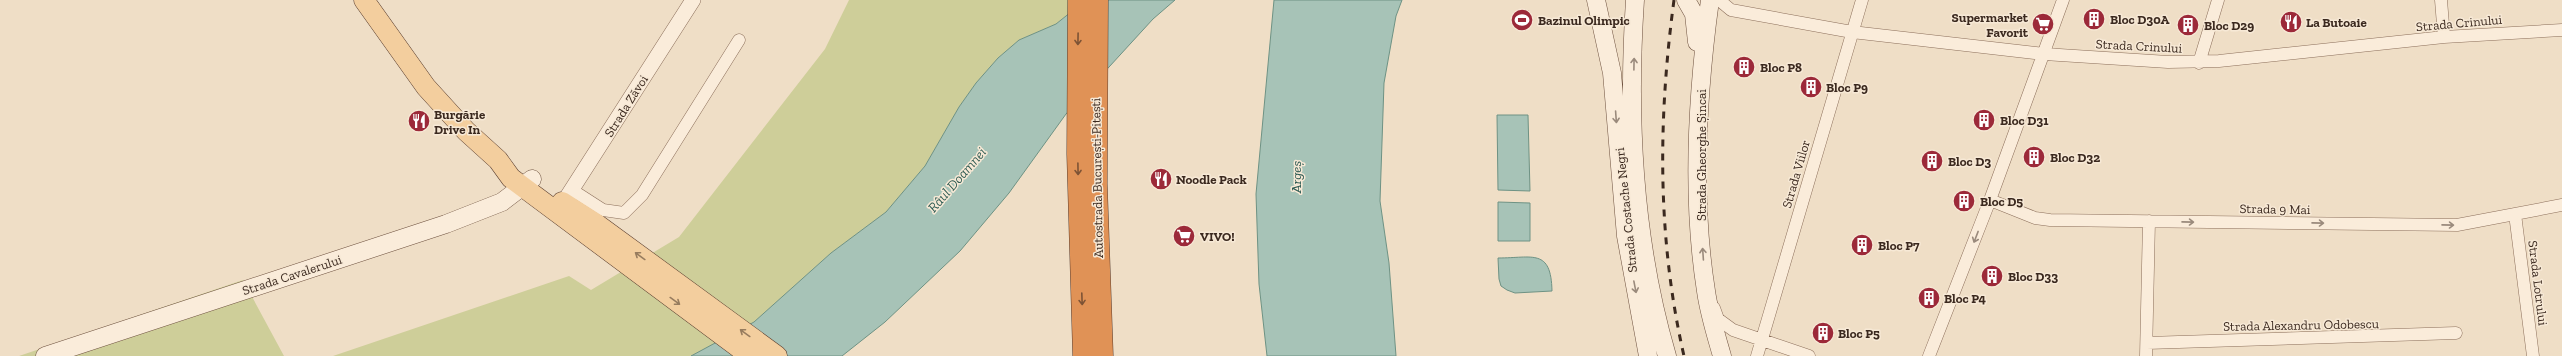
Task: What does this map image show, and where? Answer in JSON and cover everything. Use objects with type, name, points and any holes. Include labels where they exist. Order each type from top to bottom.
[{"type":"highway","name":"Autostrada București-Pitești","points":[[1079,0],[1078,154],[1084,356]]},
{"type":"highway","name":"Autostrada București-Pitești","points":[[1097,0],[1096,191],[1102,356]]},
{"type":"main road","points":[[364,0],[436,98],[498,160],[512,178],[528,183],[564,202],[593,231],[750,356]]},
{"type":"main road","name":"Strada Costache Negri","points":[[1596,0],[1611,64],[1626,236],[1648,356]]},
{"type":"main road","name":"Strada Costache Negri","points":[[1635,0],[1631,117],[1636,192],[1642,245],[1667,356]]},
{"type":"main road","points":[[1686,0],[1694,14],[1697,46],[1702,60]]},
{"type":"main road","name":"Strada Gheorghe Șincai","points":[[1710,0],[1702,60],[1698,187],[1706,293],[1722,356]]},
{"type":"main road","name":"Strada Costache Negri","points":[[1611,64],[1623,91],[1631,117]]},
{"type":"main road","name":"Strada Cavalerului","points":[[45,356],[446,224],[502,202],[528,183]]},
{"type":"main road","points":[[593,231],[777,356]]},
{"type":"street","name":"Strada Zăvoi","points":[[564,202],[693,0]]},
{"type":"street","name":"Strada Crinului","points":[[1719,0],[1731,10],[1852,32],[2044,54],[2199,63],[2444,38],[2562,30]]},
{"type":"street","name":"Strada Viilor","points":[[1757,356],[1862,0]]},
{"type":"street","points":[[1929,356],[1990,200],[2063,0]]},
{"type":"street","points":[[2199,63],[2218,0]]},
{"type":"street","points":[[2441,0],[2444,38]]},
{"type":"street","points":[[564,202],[624,213],[632,207],[660,167],[739,40]]},
{"type":"street","name":"Strada 9 Mai","points":[[1990,200],[2035,218],[2457,225],[2562,205]]},
{"type":"street","name":"Strada Lotrului","points":[[2515,214],[2532,356]]},
{"type":"street","points":[[2146,356],[2149,221]]},
{"type":"street","points":[[1706,293],[1718,319],[1725,325],[1810,356]]},
{"type":"street","name":"Strada Alexandru Odobescu","points":[[2147,342],[2456,333]]},
{"type":"green space","points":[[849,0],[1086,0],[1056,24],[1019,40],[998,58],[976,83],[959,107],[925,166],[886,212],[831,253],[754,322],[700,353],[691,356],[333,356],[569,276],[591,290],[679,237],[825,49]]},
{"type":"green space","points":[[243,280],[284,356],[19,356]]},
{"type":"water","name":"Râul Doamnei","points":[[1086,0],[1175,0],[1153,19],[1066,114],[1009,193],[960,251],[885,322],[842,356],[691,356],[754,322],[831,253],[886,212],[925,166],[959,107],[976,83],[998,58],[1019,40],[1056,24]]},
{"type":"water","name":"Argeș","points":[[1274,0],[1402,0],[1396,16],[1384,83],[1380,201],[1389,263],[1396,356],[1267,356],[1259,284],[1256,194]]},
{"type":"water","points":[[1497,115],[1528,115],[1530,191],[1498,190]]},
{"type":"water","points":[[1498,202],[1530,203],[1530,241],[1498,241]]},
{"type":"water","points":[[1498,258],[1538,258],[1544,262],[1548,268],[1551,277],[1552,291],[1515,293],[1507,290],[1501,286],[1499,279]]},
{"type":"railway","points":[[1674,0],[1665,89],[1663,178],[1669,267],[1675,312],[1684,356]]},
{"type":"place","name":"Bloc D30A","points":[[2094,19]]},
{"type":"place","name":"Bazinul Olimpic","points":[[1522,20]]},
{"type":"place","name":"La Butoaie","points":[[2291,22]]},
{"type":"place","name":"Supermarket Favorit","points":[[2043,24]]},
{"type":"place","name":"Bloc D29","points":[[2188,25]]},
{"type":"place","name":"Bloc P8","points":[[1744,67]]},
{"type":"place","name":"Bloc P9","points":[[1811,87]]},
{"type":"place","name":"Bloc D31","points":[[1984,120]]},
{"type":"place","name":"Burgărie Drive In","points":[[419,121]]},
{"type":"place","name":"Bloc D32","points":[[2034,157]]},
{"type":"place","name":"Bloc D3","points":[[1932,161]]},
{"type":"place","name":"Noodle Pack","points":[[1161,179]]},
{"type":"place","name":"Bloc D5","points":[[1964,201]]},
{"type":"place","name":"VIVO!","points":[[1184,236]]},
{"type":"place","name":"Bloc P7","points":[[1862,245]]},
{"type":"place","name":"Bloc D33","points":[[1992,276]]},
{"type":"place","name":"Bloc P4","points":[[1929,298]]},
{"type":"place","name":"Bloc P5","points":[[1823,333]]}]
